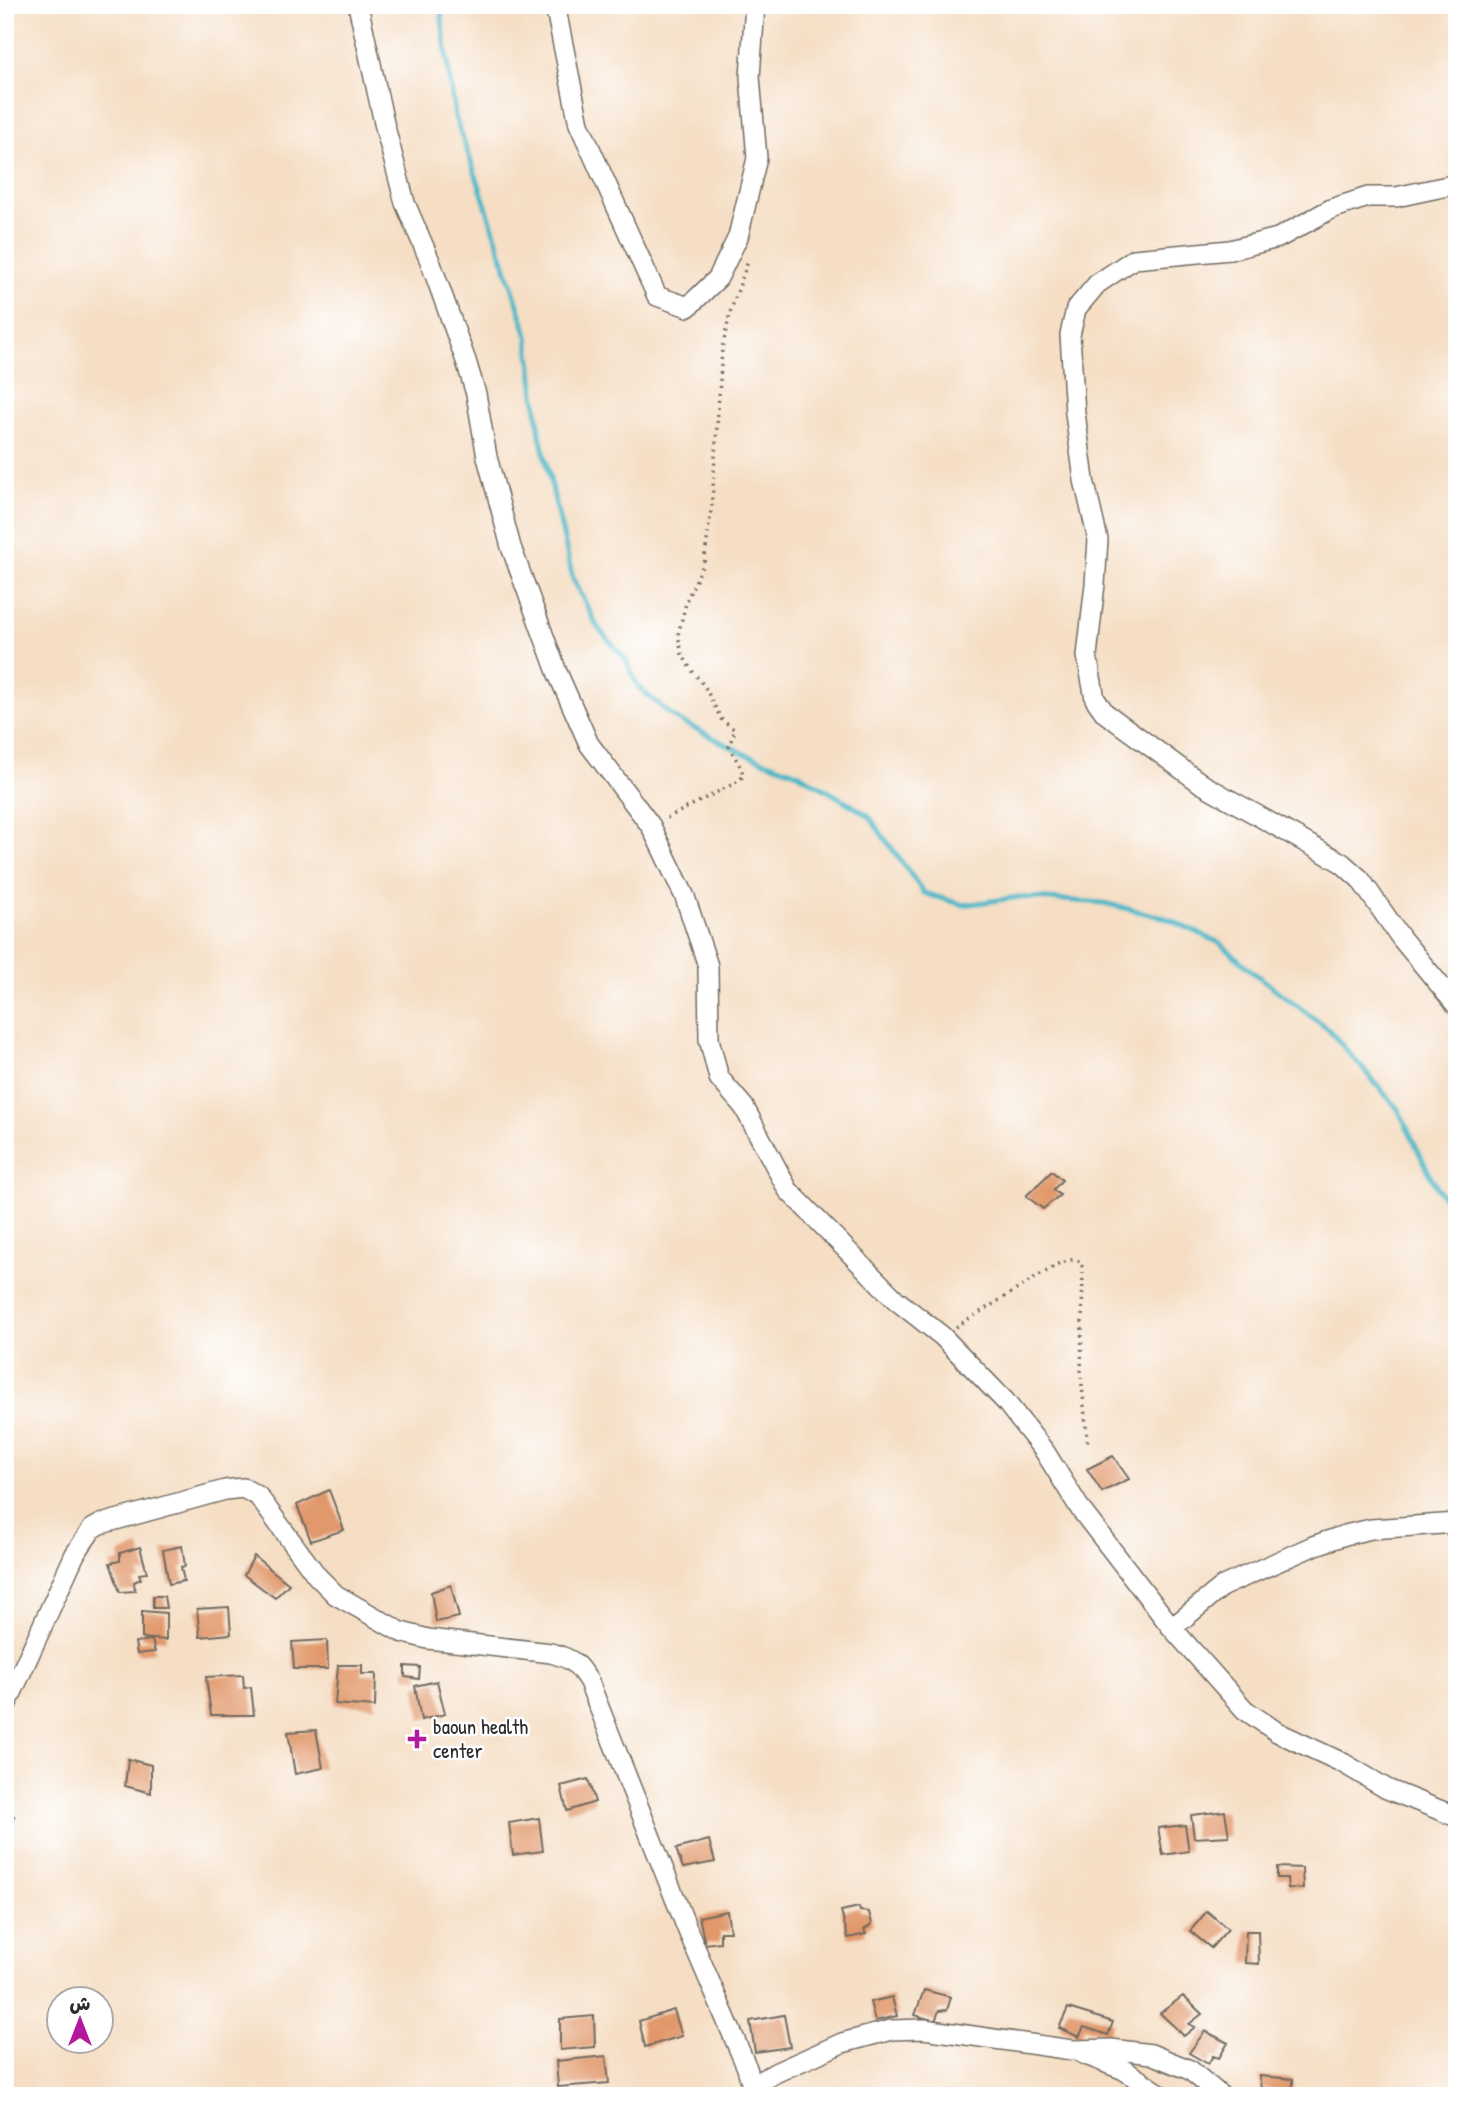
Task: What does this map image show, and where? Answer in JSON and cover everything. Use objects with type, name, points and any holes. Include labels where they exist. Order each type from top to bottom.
[{"type":"street","points":[[358,5],[405,203],[467,361],[487,457],[516,559],[557,672],[589,744],[651,826],[685,897],[708,966],[709,1039],[719,1078],[744,1107],[788,1190],[896,1300],[942,1336],[1005,1401],[1045,1452],[1081,1510],[1172,1628],[1245,1710],[1277,1732],[1343,1763],[1387,1789],[1457,1817]]},
{"type":"street","points":[[555,5],[579,124],[619,216],[657,296],[688,307],[718,278],[738,237],[757,158],[750,77],[755,5]]},
{"type":"street","points":[[1457,184],[1396,197],[1368,197],[1331,209],[1278,238],[1230,250],[1134,259],[1097,284],[1076,309],[1070,335],[1084,480],[1098,540],[1087,656],[1095,699],[1105,713],[1202,785],[1342,863],[1360,879],[1401,938],[1457,1006]]},
{"type":"street","points":[[5,1708],[75,1554],[92,1528],[225,1490],[243,1488],[251,1491],[271,1511],[317,1576],[337,1595],[401,1632],[428,1639],[551,1653],[570,1658],[580,1668],[589,1682],[688,1931],[747,2068],[749,2091],[799,2061],[842,2043],[891,2030],[924,2029],[1072,2050],[1111,2049],[1151,2054],[1190,2070],[1221,2096]]},
{"type":"street","points":[[1172,1628],[1223,1586],[1313,1546],[1371,1529],[1457,1523]]},
{"type":"street","points":[[1072,2050],[1124,2070],[1163,2096]]},
{"type":"path","points":[[651,826],[743,778],[742,770],[729,746],[735,730],[721,719],[705,687],[690,668],[682,654],[678,635],[687,599],[704,563],[712,503],[722,349],[730,313],[750,251]]},
{"type":"path","points":[[942,1336],[1059,1264],[1071,1260],[1080,1261],[1083,1269],[1081,1375],[1088,1446]]},
{"type":"building","points":[[1052,1171],[1062,1180],[1053,1190],[1060,1195],[1043,1209],[1026,1196]]},
{"type":"building","points":[[1113,1456],[1129,1479],[1102,1492],[1087,1469]]},
{"type":"building","points":[[329,1490],[344,1530],[311,1541],[297,1505]]},
{"type":"building","points":[[182,1546],[185,1566],[181,1567],[184,1581],[169,1584],[163,1550]]},
{"type":"building","points":[[140,1547],[147,1573],[139,1574],[141,1579],[134,1582],[135,1591],[120,1592],[110,1563],[120,1561],[120,1553]]},
{"type":"building","points":[[254,1556],[289,1584],[275,1598],[244,1575]]},
{"type":"building","points":[[451,1585],[459,1617],[436,1622],[431,1592]]},
{"type":"building","points":[[153,1596],[164,1596],[166,1608],[153,1608]]},
{"type":"building","points":[[229,1607],[231,1634],[200,1637],[197,1609]]},
{"type":"building","points":[[142,1611],[166,1613],[166,1640],[142,1638]]},
{"type":"building","points":[[152,1640],[155,1652],[137,1654],[135,1642]]},
{"type":"building","points":[[327,1640],[328,1669],[294,1669],[292,1642]]},
{"type":"building","points":[[338,1665],[362,1665],[362,1674],[376,1674],[375,1707],[335,1704]]},
{"type":"building","points":[[405,1666],[420,1667],[419,1679],[405,1677]]},
{"type":"building","points":[[243,1675],[244,1688],[251,1687],[254,1715],[211,1715],[206,1677]]},
{"type":"building","points":[[437,1681],[445,1714],[421,1720],[415,1686]]},
{"type":"building","points":[[316,1730],[323,1768],[295,1774],[288,1732]]},
{"type":"building","points":[[128,1759],[151,1765],[151,1793],[125,1786]]},
{"type":"building","points":[[588,1779],[595,1802],[567,1811],[561,1786]]},
{"type":"building","points":[[5,1811],[14,1816],[6,1841],[5,1840]]},
{"type":"building","points":[[1225,1811],[1229,1836],[1194,1838],[1191,1815]]},
{"type":"building","points":[[539,1818],[543,1851],[513,1855],[509,1823]]},
{"type":"building","points":[[1185,1825],[1189,1851],[1163,1855],[1158,1828]]},
{"type":"building","points":[[709,1840],[715,1862],[683,1868],[676,1849]]},
{"type":"building","points":[[1277,1867],[1302,1868],[1303,1889],[1288,1888],[1287,1878],[1277,1878]]},
{"type":"building","points":[[859,1907],[860,1911],[869,1912],[872,1924],[864,1930],[866,1934],[848,1938],[841,1911]]},
{"type":"building","points":[[727,1911],[730,1932],[720,1932],[720,1942],[705,1944],[699,1917]]},
{"type":"building","points":[[1207,1911],[1228,1929],[1211,1948],[1190,1931]]},
{"type":"building","points":[[1246,1931],[1258,1931],[1259,1964],[1245,1963]]},
{"type":"building","points":[[1457,1979],[1457,2000],[1453,2001],[1448,1981]]},
{"type":"building","points":[[924,1990],[951,1997],[947,2010],[939,2011],[935,2021],[915,2015]]},
{"type":"building","points":[[1183,1996],[1202,2014],[1189,2024],[1195,2027],[1184,2036],[1160,2013]]},
{"type":"building","points":[[892,1997],[897,2016],[875,2021],[870,2002]]},
{"type":"building","points":[[1068,2008],[1113,2022],[1108,2035],[1084,2027],[1079,2037],[1059,2028]]},
{"type":"building","points":[[674,2010],[682,2036],[645,2047],[639,2021]]},
{"type":"building","points":[[784,2015],[790,2047],[755,2052],[750,2021]]},
{"type":"building","points":[[594,2016],[595,2047],[560,2050],[560,2019]]},
{"type":"building","points":[[1205,2031],[1228,2043],[1219,2058],[1213,2056],[1208,2064],[1189,2053]]},
{"type":"building","points":[[606,2056],[609,2083],[558,2087],[556,2061]]},
{"type":"building","points":[[1259,2076],[1293,2079],[1293,2092],[1261,2088]]},
{"type":"waterway","points":[[440,5],[455,117],[528,336],[540,435],[573,579],[598,628],[626,660],[638,687],[676,719],[743,753],[798,773],[868,815],[924,893],[964,905],[1019,897],[1104,903],[1166,918],[1220,943],[1254,973],[1328,1029],[1398,1109],[1431,1177],[1457,1221]]},
{"type":"place","name":"baoun health center","points":[[417,1739]]}]
